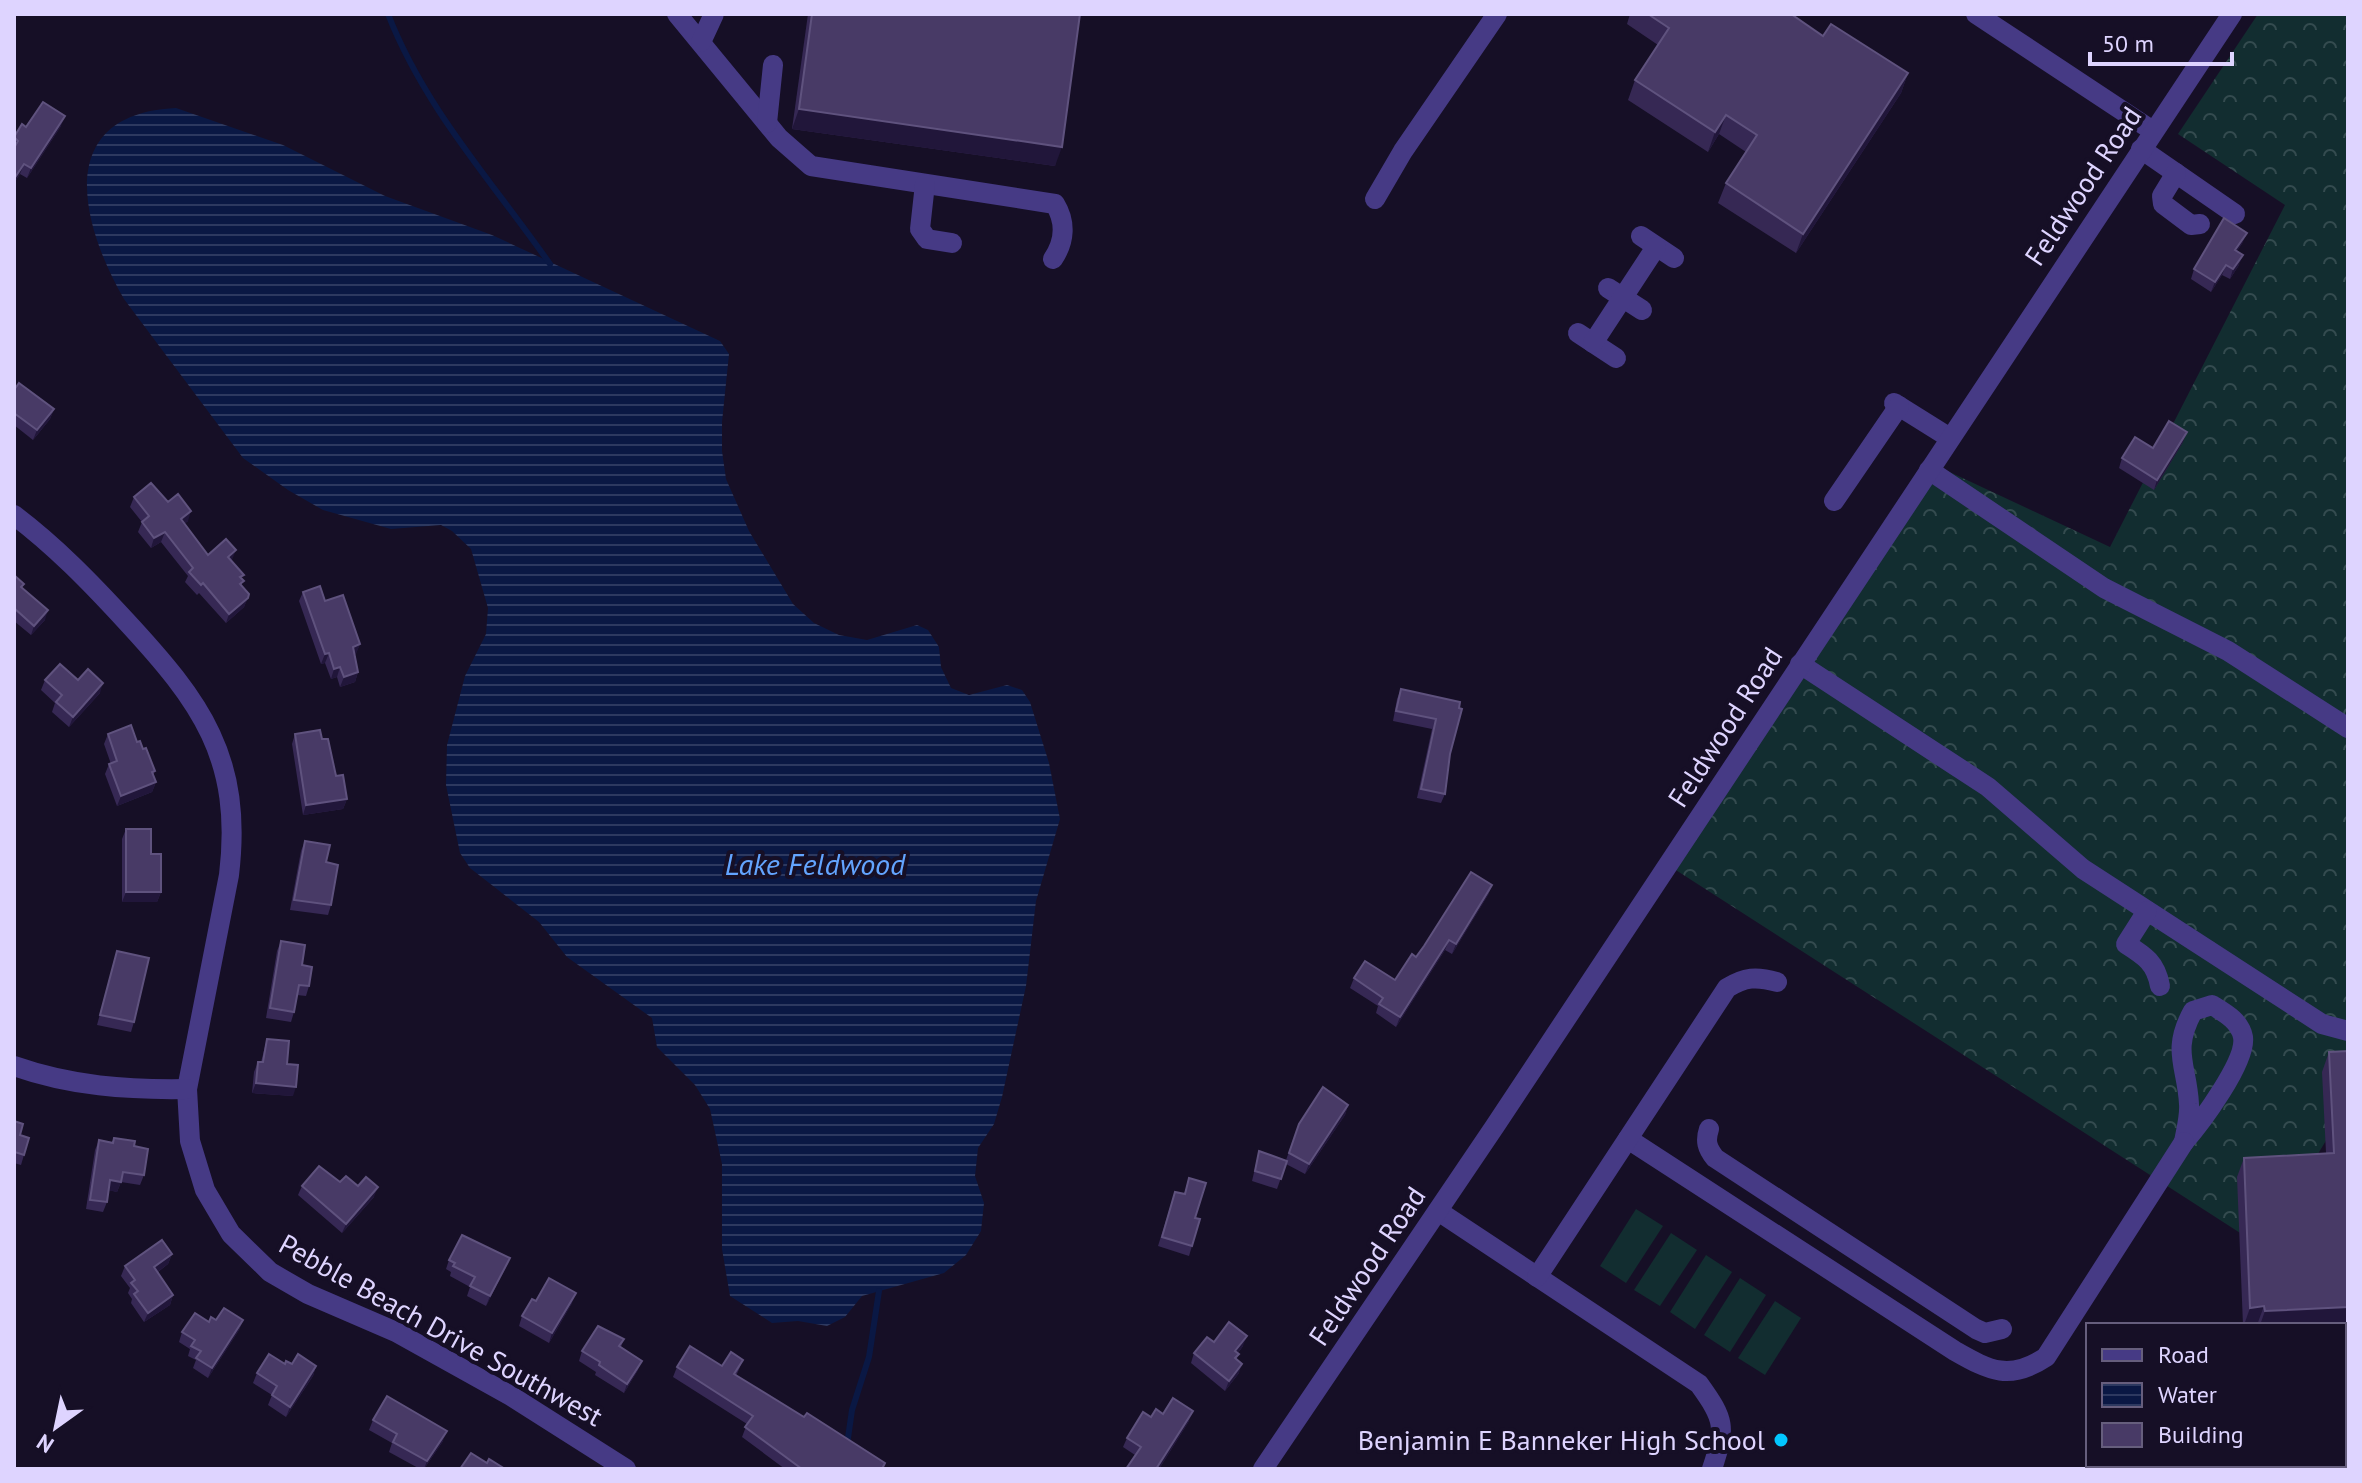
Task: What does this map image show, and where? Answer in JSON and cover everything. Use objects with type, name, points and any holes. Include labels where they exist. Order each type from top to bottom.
[{"type":"street","points":[[677,14],[779,138],[811,166],[1055,204],[1064,218],[1060,248],[1053,259]]},
{"type":"street","points":[[701,42],[714,14]]},
{"type":"street","points":[[1375,199],[1403,151],[1497,14]]},
{"type":"street","points":[[1976,14],[2153,131]]},
{"type":"street","name":"Feldwood Road","points":[[1263,1469],[1438,1211],[2232,14]]},
{"type":"street","points":[[767,123],[773,65]]},
{"type":"street","points":[[2141,149],[2176,173],[2206,214]]},
{"type":"street","points":[[2176,173],[2162,196],[2163,204],[2191,225],[2206,214],[2235,214]]},
{"type":"street","points":[[925,184],[920,229],[927,239],[952,243]]},
{"type":"street","points":[[1616,358],[1586,338],[1648,241],[1674,258]]},
{"type":"street","points":[[1615,293],[1642,310]]},
{"type":"street","points":[[1834,501],[1897,405],[1950,438]]},
{"type":"street","points":[[1929,470],[2104,588],[2228,651],[2348,728]]},
{"type":"street","name":"Pebble Beach Drive Southwest","points":[[14,515],[45,538],[87,578],[173,671],[207,723],[228,781],[233,843],[229,875],[187,1089],[190,1141],[205,1190],[231,1234],[270,1272],[308,1294],[409,1339],[511,1396],[626,1469]]},
{"type":"street","points":[[1800,664],[1988,787],[2083,869],[2322,1024],[2348,1031]]},
{"type":"street","points":[[2147,911],[2126,944],[2145,956],[2157,971],[2160,986]]},
{"type":"street","points":[[1537,1277],[1727,988],[1740,980],[1758,976],[1777,982]]},
{"type":"street","points":[[1628,1139],[1955,1351],[1982,1367],[1998,1372],[2030,1368],[2046,1357],[2239,1061],[2243,1037],[2233,1018],[2212,1005],[2193,1011],[2182,1030],[2180,1060],[2189,1105],[2184,1142]]},
{"type":"street","points":[[14,1066],[88,1086],[138,1090],[187,1089]]},
{"type":"street","points":[[1709,1129],[1706,1137],[1708,1150],[1715,1158],[1949,1312],[1985,1333],[2002,1329]]},
{"type":"street","points":[[1438,1211],[1699,1384],[1717,1409],[1722,1437],[1712,1469]]},
{"type":"green space","points":[[2258,14],[2348,14],[2348,1104],[2262,1247],[1668,865],[1939,467],[2110,547],[2285,205],[2178,134]]},
{"type":"green space","points":[[1636,1209],[1663,1226],[1626,1283],[1600,1266]]},
{"type":"green space","points":[[1671,1233],[1697,1250],[1660,1306],[1634,1290]]},
{"type":"green space","points":[[1706,1255],[1732,1272],[1695,1329],[1670,1312]]},
{"type":"green space","points":[[1740,1278],[1766,1295],[1730,1352],[1704,1335]]},
{"type":"green space","points":[[1775,1301],[1801,1318],[1765,1375],[1738,1358]]},
{"type":"water","name":"Lake Feldwood","points":[[176,108],[283,145],[385,196],[492,235],[720,341],[729,354],[722,422],[726,479],[749,531],[793,604],[814,623],[839,635],[867,640],[917,625],[928,630],[939,647],[941,667],[951,688],[969,695],[1007,685],[1022,690],[1030,702],[1049,763],[1060,819],[1036,901],[1026,986],[1002,1097],[994,1124],[978,1148],[975,1176],[984,1203],[981,1231],[966,1255],[944,1273],[862,1296],[845,1317],[827,1326],[798,1321],[772,1323],[730,1296],[722,1249],[722,1164],[710,1109],[695,1085],[657,1047],[652,1018],[567,957],[539,922],[470,868],[460,853],[446,785],[447,745],[465,676],[486,634],[488,608],[471,549],[441,525],[391,529],[323,510],[243,458],[124,299],[109,269],[96,238],[89,207],[87,177],[94,151],[110,130],[137,115]]},
{"type":"building","points":[[812,14],[1080,14],[1062,147],[799,109]]},
{"type":"building","points":[[1648,14],[1791,14],[1823,36],[1831,24],[1908,73],[1803,234],[1726,183],[1757,135],[1726,115],[1715,132],[1635,80],[1669,28]]},
{"type":"building","points":[[43,102],[65,116],[31,168],[24,164],[14,179],[14,148],[18,141],[14,137],[22,124],[26,127]]},
{"type":"building","points":[[2224,218],[2247,233],[2235,250],[2243,255],[2233,269],[2226,265],[2215,282],[2194,269]]},
{"type":"building","points":[[19,383],[54,409],[37,430],[14,413],[14,390]]},
{"type":"building","points":[[2169,421],[2187,432],[2157,480],[2122,458],[2135,437],[2153,448]]},
{"type":"building","points":[[151,483],[168,502],[178,494],[191,511],[181,519],[208,555],[226,539],[236,550],[228,557],[244,575],[240,577],[244,581],[240,584],[249,594],[229,614],[203,583],[201,585],[189,572],[193,568],[165,532],[154,538],[142,522],[149,516],[134,497]]},
{"type":"building","points":[[14,575],[24,584],[21,587],[48,610],[34,626],[14,608]]},
{"type":"building","points":[[320,586],[325,601],[343,595],[360,644],[353,647],[358,672],[344,677],[340,667],[334,669],[329,653],[325,654],[303,592]]},
{"type":"building","points":[[60,664],[78,680],[88,669],[103,683],[73,717],[56,702],[62,695],[45,680]]},
{"type":"building","points":[[1401,689],[1460,702],[1459,708],[1462,709],[1450,754],[1445,794],[1421,789],[1436,719],[1396,711]]},
{"type":"building","points":[[131,725],[137,742],[140,741],[143,749],[146,748],[156,782],[121,796],[109,764],[117,761],[108,734]]},
{"type":"building","points":[[320,730],[322,739],[328,739],[336,776],[343,775],[347,799],[306,805],[295,734]]},
{"type":"building","points":[[126,829],[151,829],[151,854],[161,854],[161,892],[126,892]]},
{"type":"building","points":[[305,841],[330,845],[326,862],[338,865],[331,905],[294,900]]},
{"type":"building","points":[[1471,872],[1492,885],[1456,944],[1449,940],[1400,1017],[1379,1004],[1383,998],[1354,978],[1365,961],[1395,980],[1412,954],[1416,957],[1424,946]]},
{"type":"building","points":[[281,941],[305,945],[302,965],[312,967],[309,986],[299,985],[294,1012],[270,1008]]},
{"type":"building","points":[[117,951],[149,958],[134,1022],[100,1015]]},
{"type":"building","points":[[267,1039],[289,1041],[287,1064],[298,1065],[296,1087],[256,1083],[258,1062],[263,1062]]},
{"type":"building","points":[[2348,1051],[2348,1307],[2265,1311],[2264,1306],[2250,1308],[2244,1158],[2334,1153],[2329,1052]]},
{"type":"building","points":[[1323,1087],[1348,1105],[1309,1164],[1289,1153],[1299,1124]]},
{"type":"building","points":[[14,1121],[23,1124],[20,1135],[29,1138],[24,1155],[15,1152],[14,1156]]},
{"type":"building","points":[[114,1138],[135,1141],[134,1146],[148,1149],[144,1175],[123,1172],[121,1182],[110,1180],[107,1202],[90,1200],[99,1140],[113,1143]]},
{"type":"building","points":[[1259,1151],[1287,1161],[1281,1179],[1255,1171]]},
{"type":"building","points":[[319,1166],[340,1182],[346,1176],[358,1186],[366,1177],[378,1187],[346,1224],[302,1186]]},
{"type":"building","points":[[1189,1178],[1206,1183],[1195,1218],[1200,1219],[1192,1246],[1162,1237],[1175,1192],[1185,1194]]},
{"type":"building","points":[[462,1235],[510,1258],[490,1296],[470,1286],[475,1277],[453,1266],[455,1263],[449,1260]]},
{"type":"building","points":[[162,1240],[172,1254],[154,1267],[173,1295],[148,1313],[134,1294],[138,1291],[131,1283],[135,1280],[125,1266]]},
{"type":"building","points":[[549,1278],[576,1293],[552,1333],[522,1316],[532,1299],[536,1301]]},
{"type":"building","points":[[224,1308],[243,1320],[212,1368],[196,1358],[201,1351],[191,1346],[195,1340],[182,1332],[195,1313],[209,1322],[211,1317],[216,1320]]},
{"type":"building","points":[[1229,1322],[1247,1336],[1235,1351],[1239,1354],[1235,1358],[1242,1364],[1229,1381],[1194,1353],[1207,1337],[1214,1342]]},
{"type":"building","points":[[598,1326],[624,1339],[619,1346],[642,1361],[627,1384],[582,1351]]},
{"type":"building","points":[[690,1346],[722,1366],[731,1352],[743,1360],[734,1374],[804,1417],[807,1413],[885,1463],[882,1469],[802,1469],[745,1427],[753,1416],[677,1367]]},
{"type":"building","points":[[269,1354],[285,1364],[286,1361],[292,1364],[298,1354],[316,1366],[290,1407],[272,1395],[277,1386],[257,1373]]},
{"type":"building","points":[[387,1396],[447,1431],[427,1461],[393,1442],[397,1434],[373,1420]]},
{"type":"building","points":[[1173,1398],[1193,1411],[1156,1469],[1126,1469],[1141,1447],[1127,1438],[1143,1412],[1151,1417],[1156,1409],[1163,1414]]},
{"type":"building","points":[[471,1453],[487,1463],[489,1459],[505,1469],[460,1469]]},
{"type":"waterway","points":[[388,14],[403,49],[440,113],[550,264]]},
{"type":"waterway","points":[[847,1445],[852,1410],[869,1357],[879,1291]]},
{"type":"place","name":"Benjamin E Banneker High School","points":[[1781,1440]]}]
